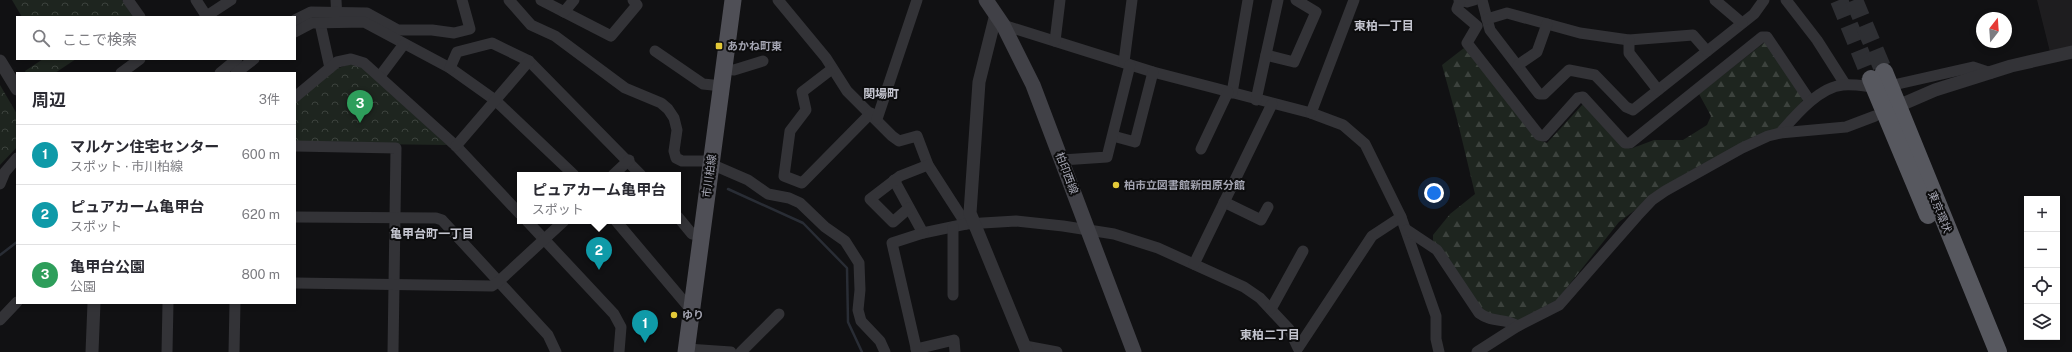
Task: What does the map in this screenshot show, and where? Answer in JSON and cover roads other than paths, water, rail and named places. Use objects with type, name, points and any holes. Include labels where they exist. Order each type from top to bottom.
[{"type":"highway","name":"東京環状","points":[[1880,81],[1986,352]]},
{"type":"highway","name":"東京環状","points":[[1880,81],[1998,352]]},
{"type":"main road","name":"市川柏線","points":[[687,351],[733,0]]},
{"type":"main road","name":"柏印西線","points":[[986,0],[999,13],[1033,85],[1134,352]]},
{"type":"street","points":[[128,0],[139,16]]},
{"type":"street","points":[[196,0],[205,16]]},
{"type":"street","points":[[207,16],[231,0]]},
{"type":"street","points":[[336,0],[337,18]]},
{"type":"street","points":[[296,31],[312,23],[320,23],[337,18],[367,13],[398,30],[432,30],[454,33],[470,29],[462,0]]},
{"type":"street","points":[[509,0],[531,25],[555,36],[626,88],[661,103],[668,109],[674,118],[677,130],[674,150],[676,158],[682,161],[711,163],[748,180],[768,194],[789,198],[800,203],[825,227],[845,241],[859,263],[860,290],[858,310],[861,321],[880,341],[885,352]]},
{"type":"street","points":[[541,0],[611,36],[637,5],[633,0]]},
{"type":"street","points":[[564,12],[574,0]]},
{"type":"street","points":[[778,0],[826,58],[848,91],[899,141],[917,136],[928,165],[969,223],[1026,349],[1057,352]]},
{"type":"street","points":[[832,69],[802,92],[806,110],[790,131],[784,176],[802,183],[874,116],[916,0]]},
{"type":"street","points":[[1055,41],[1060,0]]},
{"type":"street","points":[[1062,160],[1107,157],[1113,136],[1127,64],[1132,0]]},
{"type":"street","points":[[1201,149],[1230,93],[1248,0]]},
{"type":"street","points":[[1256,100],[1278,0]]},
{"type":"street","points":[[1266,55],[1294,62],[1316,12],[1296,0]]},
{"type":"street","points":[[1311,113],[1354,0]]},
{"type":"street","points":[[1474,0],[1459,0],[1457,9],[1477,26],[1467,43],[1539,135],[1544,136],[1578,98],[1583,97],[1625,143],[1630,143],[1762,37],[1767,37],[1810,101]]},
{"type":"street","points":[[1482,0],[1490,30],[1542,95],[1569,70],[1595,75],[1630,109],[1636,108],[1754,14],[1764,0]]},
{"type":"street","points":[[1714,0],[1742,23]]},
{"type":"street","points":[[1786,0],[1817,40],[1845,84]]},
{"type":"street","points":[[296,20],[311,12],[364,22],[450,68],[495,100],[571,172]]},
{"type":"street","points":[[969,223],[978,82],[999,13],[1055,41],[1153,72],[1256,100],[1311,113],[1343,125],[1365,144],[1402,217],[1436,316],[1436,339],[1439,352]]},
{"type":"street","points":[[1487,19],[1507,13],[1580,33],[1630,40],[1693,35],[1707,51]]},
{"type":"street","points":[[320,23],[330,68]]},
{"type":"street","points":[[1518,65],[1538,52],[1547,24]]},
{"type":"street","points":[[1630,40],[1629,53],[1658,90]]},
{"type":"street","points":[[450,68],[457,52],[492,43],[529,62],[639,172]]},
{"type":"street","points":[[380,76],[404,44]]},
{"type":"street","points":[[655,51],[703,84],[722,86]]},
{"type":"street","points":[[1905,103],[1934,90],[1991,74],[2011,66],[2072,52]]},
{"type":"street","points":[[0,60],[16,87]]},
{"type":"street","points":[[122,72],[139,60]]},
{"type":"street","points":[[221,72],[235,60]]},
{"type":"street","points":[[237,72],[253,60]]},
{"type":"street","points":[[296,96],[330,68],[344,60],[358,60],[364,63],[456,146],[517,211]]},
{"type":"street","points":[[724,69],[734,70],[763,61]]},
{"type":"street","points":[[456,146],[529,62]]},
{"type":"street","points":[[1780,133],[1810,101],[1837,86],[1880,81],[1973,66],[1991,74]]},
{"type":"street","points":[[1113,136],[1135,142],[1153,72]]},
{"type":"street","points":[[1194,264],[1272,104]]},
{"type":"street","points":[[1478,352],[1518,326],[1558,304],[1652,200],[1742,148],[1780,133],[1846,127],[1875,116]]},
{"type":"street","points":[[296,146],[396,148],[393,352]]},
{"type":"street","points":[[0,184],[5,172],[16,159]]},
{"type":"street","points":[[616,172],[629,160]]},
{"type":"street","points":[[909,208],[893,222],[870,199],[894,180],[928,165]]},
{"type":"street","points":[[894,180],[923,233]]},
{"type":"street","points":[[1224,202],[1261,220],[1268,207]]},
{"type":"street","points":[[296,217],[395,217],[436,218],[442,220],[498,282],[548,334],[556,352]]},
{"type":"street","points":[[1297,351],[1372,236],[1402,217]]},
{"type":"street","points":[[955,352],[954,340],[917,350],[892,243],[923,233],[969,223],[1016,220],[1122,236],[1158,248],[1244,287],[1260,298],[1288,329],[1297,351]]},
{"type":"street","points":[[681,221],[692,234],[701,235]]},
{"type":"street","points":[[530,224],[614,314],[621,327],[619,352]]},
{"type":"street","points":[[296,283],[492,286],[561,224]]},
{"type":"street","points":[[619,224],[692,311]]},
{"type":"street","points":[[953,227],[953,296]]},
{"type":"street","points":[[1407,230],[1437,250],[1480,313],[1488,320],[1511,321],[1518,326]]},
{"type":"street","points":[[1270,309],[1303,251]]},
{"type":"street","points":[[0,320],[16,303]]},
{"type":"street","points":[[92,352],[94,304]]},
{"type":"street","points":[[167,352],[168,304]]},
{"type":"street","points":[[234,352],[235,304]]},
{"type":"street","points":[[741,352],[779,314]]},
{"type":"street","points":[[687,351],[731,352]]},
{"type":"waterway","points":[[728,189],[803,223],[847,268],[848,322],[862,352]]},
{"type":"waterway","points":[[0,255],[16,243]]},
{"type":"tunnel","points":[[1839,0],[1871,79]]},
{"type":"tunnel","points":[[1854,0],[1884,72]]},
{"type":"place","name":"あかね町東","points":[[719,46]]},
{"type":"place","name":"亀甲台公園","points":[[360,123]]},
{"type":"place","name":"柏市立図書館新田原分館","points":[[1116,185]]},
{"type":"place","name":"ピュアカーム亀甲台","points":[[599,270]]},
{"type":"place","name":"ゆり","points":[[674,315]]},
{"type":"place","name":"マルケン住宅センター","points":[[645,343]]},
{"type":"district","name":"東柏一丁目","points":[[1384,26]]},
{"type":"district","name":"関場町","points":[[881,94]]},
{"type":"district","name":"亀甲台町一丁目","points":[[432,234]]},
{"type":"district","name":"東柏二丁目","points":[[1270,335]]}]
